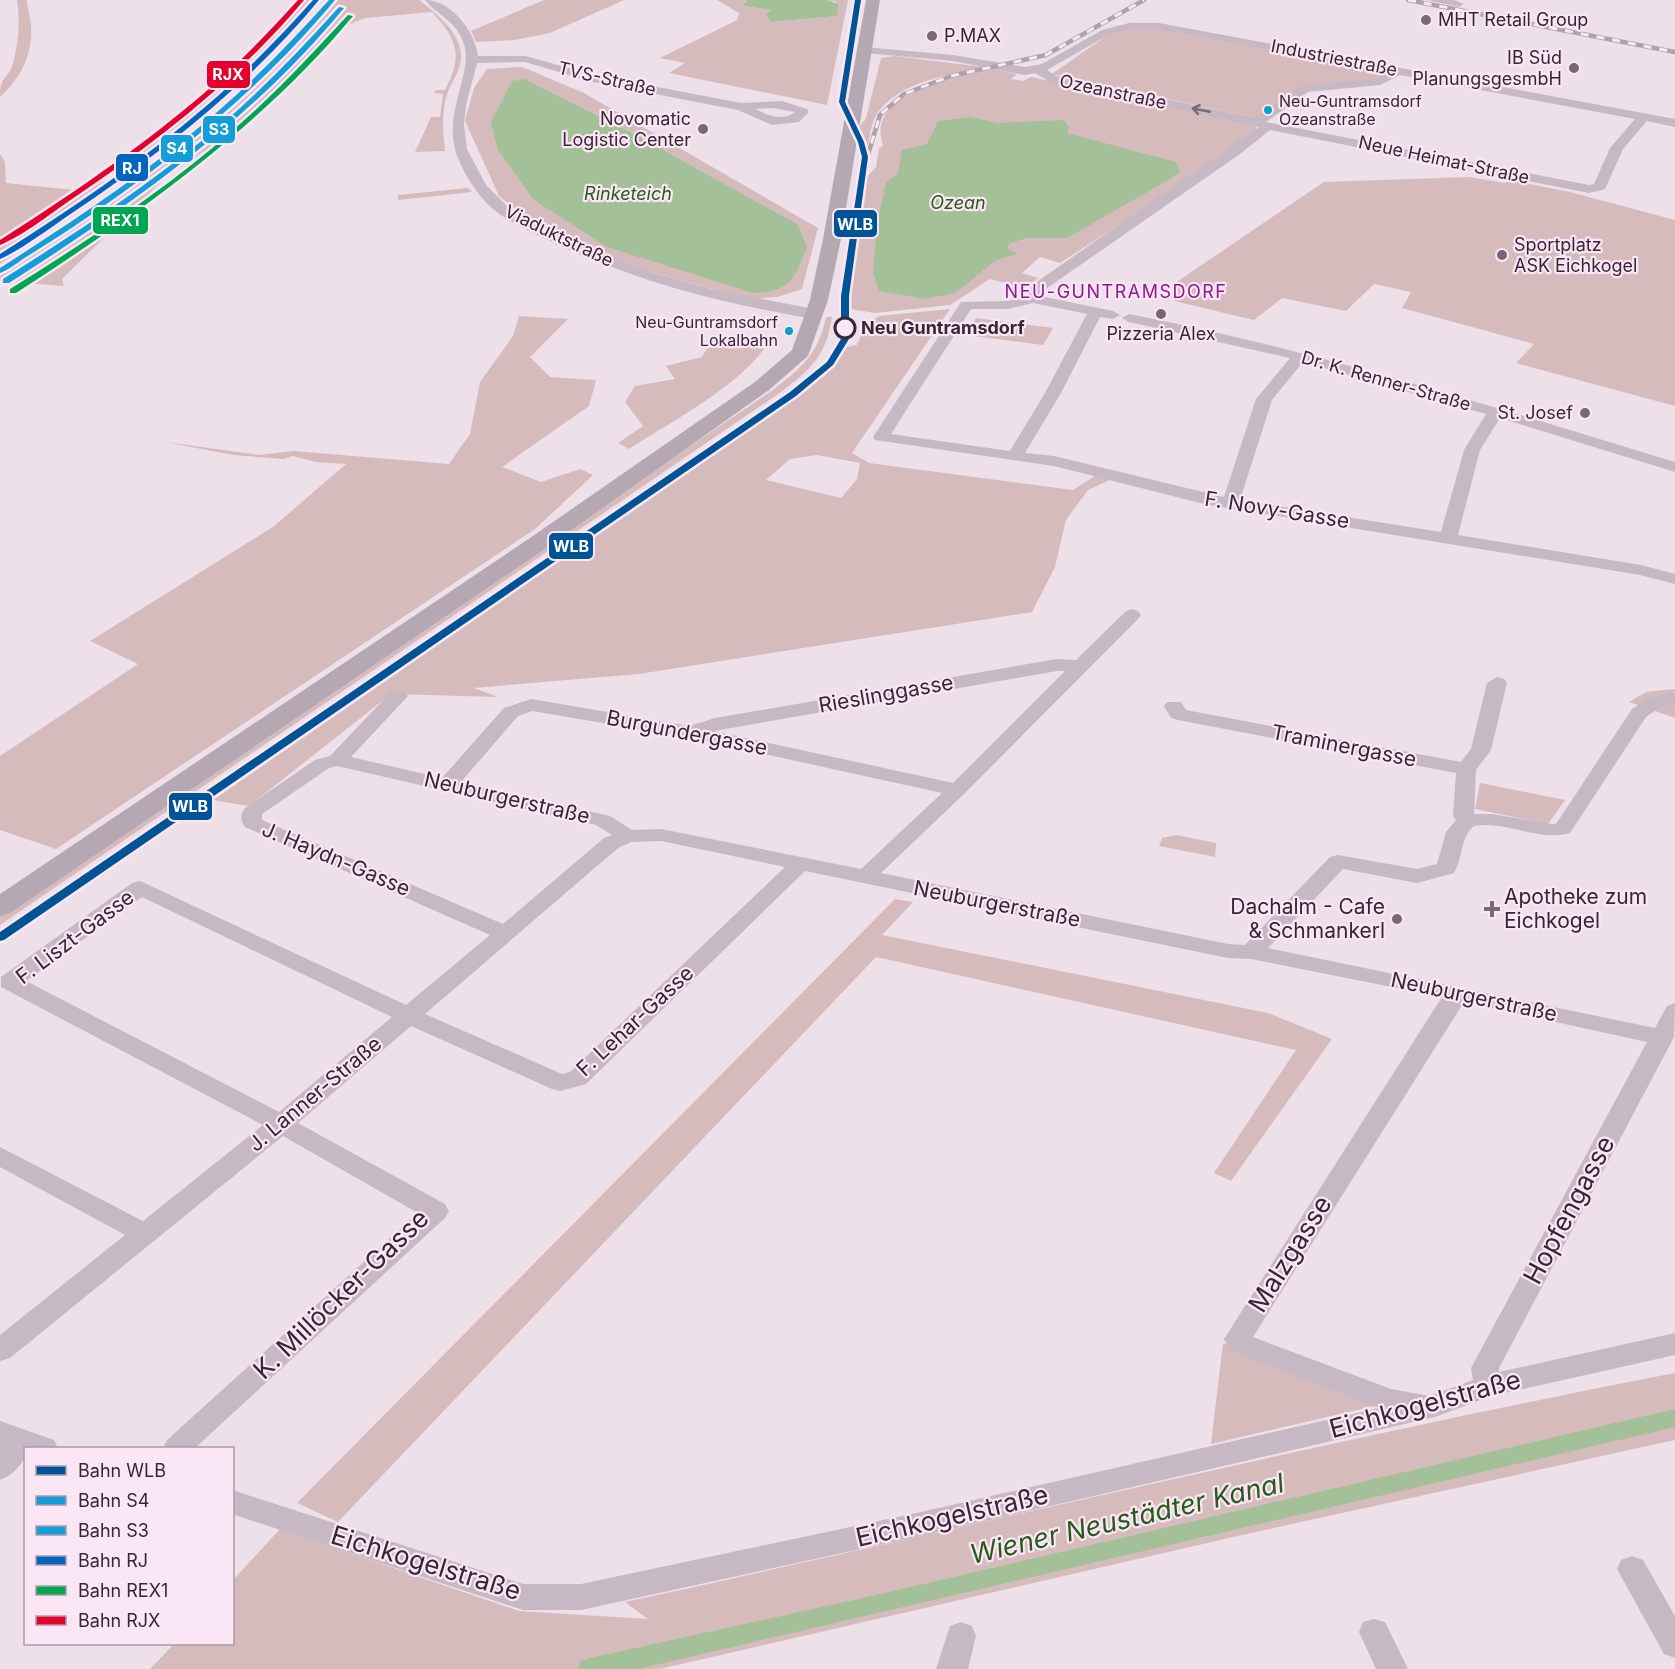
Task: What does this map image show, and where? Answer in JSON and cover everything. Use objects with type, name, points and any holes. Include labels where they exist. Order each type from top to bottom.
[{"type":"main road","points":[[0,907],[538,543],[762,386],[801,352],[815,313],[832,239],[873,0]]},
{"type":"street","points":[[430,0],[460,26],[471,45],[474,60]]},
{"type":"street","points":[[1432,0],[1459,4]]},
{"type":"street","name":"Industriestraße","points":[[1037,69],[1046,67],[1106,32],[1143,25],[1175,27],[1675,123]]},
{"type":"street","name":"Ozeanstraße","points":[[864,50],[953,58],[1011,70],[1037,69],[1052,79],[1261,124]]},
{"type":"street","name":"TVS-Straße","points":[[474,60],[525,59],[593,78],[741,107]]},
{"type":"street","name":"Viaduktstraße","points":[[474,60],[458,110],[458,129],[467,165],[497,206],[562,242],[648,275],[754,304],[815,313]]},
{"type":"street","points":[[1033,299],[1033,291],[1094,246],[1205,174],[1264,131],[1261,124],[1305,89],[1380,81],[1401,70]]},
{"type":"street","name":"Neue Heimat-Straße","points":[[1261,124],[1589,189],[1600,186],[1605,168],[1613,153],[1644,117]]},
{"type":"street","points":[[1008,305],[1033,299],[1095,315]]},
{"type":"street","name":"F. Novy-Gasse","points":[[1008,305],[966,305],[881,436],[1054,461],[1196,497],[1630,568],[1675,579]]},
{"type":"street","points":[[1008,305],[1113,315]]},
{"type":"street","points":[[1015,456],[1095,315]]},
{"type":"street","name":"Dr. K. Renner-Straße","points":[[1129,318],[1183,328],[1300,356],[1675,467]]},
{"type":"street","points":[[1231,503],[1264,399],[1300,356]]},
{"type":"street","points":[[1448,540],[1472,450],[1495,413]]},
{"type":"street","points":[[864,878],[957,790],[1131,615]]},
{"type":"street","name":"Rieslinggasse","points":[[691,732],[715,724],[1045,667],[1082,666]]},
{"type":"street","points":[[1468,821],[1463,816],[1466,769],[1481,750],[1497,683]]},
{"type":"street","name":"J. Haydn-Gasse","points":[[398,696],[337,760],[322,764],[252,812],[252,823],[505,933]]},
{"type":"street","points":[[1251,952],[1338,862],[1417,876],[1446,868],[1460,826],[1468,821],[1486,819],[1551,832],[1563,829],[1639,713],[1656,701],[1675,698]]},
{"type":"street","name":"Burgundergasse","points":[[447,785],[511,712],[531,705],[691,732],[957,790]]},
{"type":"street","name":"Traminergasse","points":[[1174,706],[1178,714],[1466,769]]},
{"type":"street","name":"Neuburgerstraße","points":[[337,760],[603,820],[628,836],[661,835],[1228,951],[1251,952],[1459,993],[1662,1037]]},
{"type":"street","name":"J. Lanner-Straße","points":[[0,1350],[281,1124],[611,843],[628,836]]},
{"type":"street","name":"F. Lehar-Gasse","points":[[410,1016],[560,1083],[578,1078],[799,865]]},
{"type":"street","name":"F. Liszt-Gasse","points":[[281,1124],[9,982],[140,888],[410,1016]]},
{"type":"street","name":"Malzgasse","points":[[1435,1406],[1389,1400],[1241,1344],[1238,1339],[1438,1021],[1459,993]]},
{"type":"street","name":"Hopfengasse","points":[[1487,1386],[1485,1368],[1675,1011]]},
{"type":"street","name":"K. Millöcker-Gasse","points":[[179,1447],[436,1210],[281,1124]]},
{"type":"street","points":[[0,1156],[145,1234]]},
{"type":"street","name":"Eichkogelstraße","points":[[234,1503],[523,1597],[581,1597],[933,1521],[1435,1406],[1487,1386],[1675,1344]]},
{"type":"street","points":[[0,1468],[22,1441]]},
{"type":"street","points":[[1632,1569],[1675,1644]]},
{"type":"street","points":[[1374,1632],[1392,1669]]},
{"type":"street","points":[[952,1669],[961,1636]]},
{"type":"shaded area","points":[[17,0],[27,0],[31,24],[30,45],[20,73],[0,97],[1,84],[11,68],[17,47],[19,23]]},
{"type":"shaded area","points":[[295,0],[318,0],[248,77],[209,112],[128,176],[0,264],[0,154],[5,162],[6,183],[84,191],[109,179],[218,86],[286,14]]},
{"type":"shaded area","points":[[338,0],[419,0],[449,27],[459,45],[461,54],[459,68],[445,102],[443,130],[445,151],[415,152],[431,117],[440,117],[443,94],[434,93],[436,90],[445,90],[454,67],[455,49],[448,31],[432,12],[365,18],[343,27],[303,69],[226,136],[165,178],[62,279],[64,286],[0,281],[0,275],[137,184],[223,117],[264,81]]},
{"type":"shaded area","points":[[544,0],[624,0],[550,33],[515,40],[476,42],[471,31]]},
{"type":"shaded area","points":[[717,0],[748,0],[742,4],[773,10],[771,22],[837,16],[836,2],[827,0],[848,0],[827,105],[669,73],[685,63],[660,58],[737,20],[739,13]]},
{"type":"shaded area","points":[[1157,27],[1388,73],[1380,78],[1322,84],[1256,118],[1052,74],[1109,34],[1125,29]]},
{"type":"shaded area","points":[[894,56],[984,67],[926,81],[898,94],[877,114],[868,146],[858,129],[866,118],[881,58]]},
{"type":"shaded area","name":"Rinketeich","points":[[522,67],[584,93],[818,228],[802,289],[777,297],[748,299],[623,264],[527,218],[499,196],[465,121],[474,88],[487,69]],"holes":[[[524,79],[631,132],[797,224]]]},
{"type":"shaded area","points":[[994,69],[1017,74],[1011,79],[1023,81],[1031,77],[1256,126],[1257,129],[1168,193],[1060,263],[1040,257],[1022,273],[1038,278],[1025,288],[990,279],[950,305],[875,313],[851,309],[849,296],[866,178],[876,167],[879,148],[883,146],[880,128],[887,112],[898,101],[929,85]]},
{"type":"shaded area","points":[[1469,177],[1505,183],[1509,180],[1570,192],[1675,220],[1675,406],[1516,363],[1534,344],[1402,308],[1411,292],[1374,284],[1346,311],[1282,298],[1254,320],[1174,301],[1178,281],[1324,182]]},
{"type":"shaded area","points":[[468,188],[472,192],[398,200],[398,195]]},
{"type":"shaded area","points":[[950,309],[852,453],[869,463],[1073,490],[1095,476],[1110,480],[1088,490],[1066,520],[1055,567],[1032,612],[639,674],[474,688],[498,697],[391,694],[249,806],[213,800],[798,396],[824,376],[846,347],[857,345],[866,324],[879,316]],"holes":[[[817,455],[860,463],[857,479],[841,498],[766,480],[790,459]]]},
{"type":"shaded area","points":[[519,316],[568,319],[530,357],[550,377],[596,380],[589,406],[502,467],[541,482],[580,469],[593,475],[535,529],[56,849],[0,830],[0,756],[138,664],[90,641],[273,527],[346,464],[315,462],[293,456],[283,459],[233,455],[165,442],[259,455],[294,451],[449,464],[470,434],[480,382],[513,336]]},
{"type":"shaded area","points":[[826,317],[832,317],[821,352],[801,376],[781,392],[0,925],[0,914],[773,390],[800,367],[813,351],[823,330]]},
{"type":"shaded area","points":[[976,318],[1053,328],[1043,345],[965,335]]},
{"type":"shaded area","points":[[712,339],[764,349],[737,377],[683,416],[629,449],[618,443],[643,426],[625,402],[635,386],[675,379],[666,366],[702,357]]},
{"type":"shaded area","points":[[1675,689],[1675,718],[1629,702],[1646,692]]},
{"type":"shaded area","points":[[1480,783],[1565,800],[1548,824],[1475,809]]},
{"type":"shaded area","points":[[1176,835],[1216,843],[1215,857],[1159,846],[1162,838]]},
{"type":"shaded area","points":[[895,899],[913,902],[882,935],[1268,1013],[1332,1039],[1231,1181],[1214,1173],[1296,1050],[876,957],[338,1522],[297,1503]]},
{"type":"shaded area","points":[[1223,1343],[1379,1405],[1211,1444]]},
{"type":"shaded area","points":[[1675,1373],[1675,1440],[1251,1533],[660,1669],[150,1669],[173,1645],[234,1645],[234,1579],[280,1529],[519,1611],[648,1619],[625,1602],[1280,1455]]},
{"type":"water","points":[[748,0],[827,0],[838,4],[837,16],[771,22],[766,14],[772,10],[742,5]]},
{"type":"water","name":"Rinketeich","points":[[524,79],[631,132],[797,224],[807,247],[789,282],[776,290],[753,293],[607,247],[534,200],[498,150],[491,122],[512,81]]},
{"type":"water","name":"Ozean","points":[[970,117],[998,123],[1063,120],[1069,127],[1067,133],[1176,162],[1180,171],[1067,238],[1027,238],[1010,243],[1007,248],[1018,254],[996,260],[955,293],[926,299],[879,291],[873,272],[878,218],[886,183],[898,173],[902,150],[927,144],[938,121]]},
{"type":"waterway","name":"Wiener Neustädter Kanal","points":[[590,1669],[872,1606],[1675,1418]]},
{"type":"railway","points":[[862,174],[880,115],[904,94],[951,76],[1046,55],[1144,0]]},
{"type":"railway","points":[[1408,0],[1675,52]]},
{"type":"rail line","name":"RJX","points":[[0,243],[81,190],[160,133],[234,70],[301,0]]},
{"type":"rail line","name":"RJ","points":[[0,257],[86,201],[168,140],[245,74],[316,0]]},
{"type":"rail line","name":"S4","points":[[0,271],[91,212],[177,149],[257,79],[332,0]]},
{"type":"rail line","name":"WLB","points":[[0,937],[793,394],[830,363],[845,339],[845,296],[865,157],[864,149],[842,102],[858,0]]},
{"type":"rail line","name":"S3","points":[[6,281],[99,221],[185,158],[265,88],[341,8]]},
{"type":"rail line","name":"REX1","points":[[13,291],[106,231],[234,133],[274,97],[350,16]]},
{"type":"place","name":"MHT Retail Group","points":[[1426,20]]},
{"type":"place","name":"P.MAX","points":[[932,36]]},
{"type":"place","name":"IB Süd PlanungsgesmbH","points":[[1574,68]]},
{"type":"place","name":"Neu-Guntramsdorf Ozeanstraße","points":[[1268,110]]},
{"type":"place","name":"Novomatic Logistic Center","points":[[703,129]]},
{"type":"place","name":"Sportplatz ASK Eichkogel","points":[[1502,255]]},
{"type":"place","name":"Pizzeria Alex","points":[[1161,314]]},
{"type":"place","name":"Neu Guntramsdorf","points":[[845,328]]},
{"type":"place","name":"Neu-Guntramsdorf Lokalbahn","points":[[789,331]]},
{"type":"place","name":"St. Josef","points":[[1585,413]]},
{"type":"place","name":"Apotheke zum Eichkogel","points":[[1492,909]]},
{"type":"place","name":"Dachalm - Cafe & Schmankerl","points":[[1397,919]]},
{"type":"district","name":"NEU-GUNTRAMSDORF","points":[[1116,292]]}]
